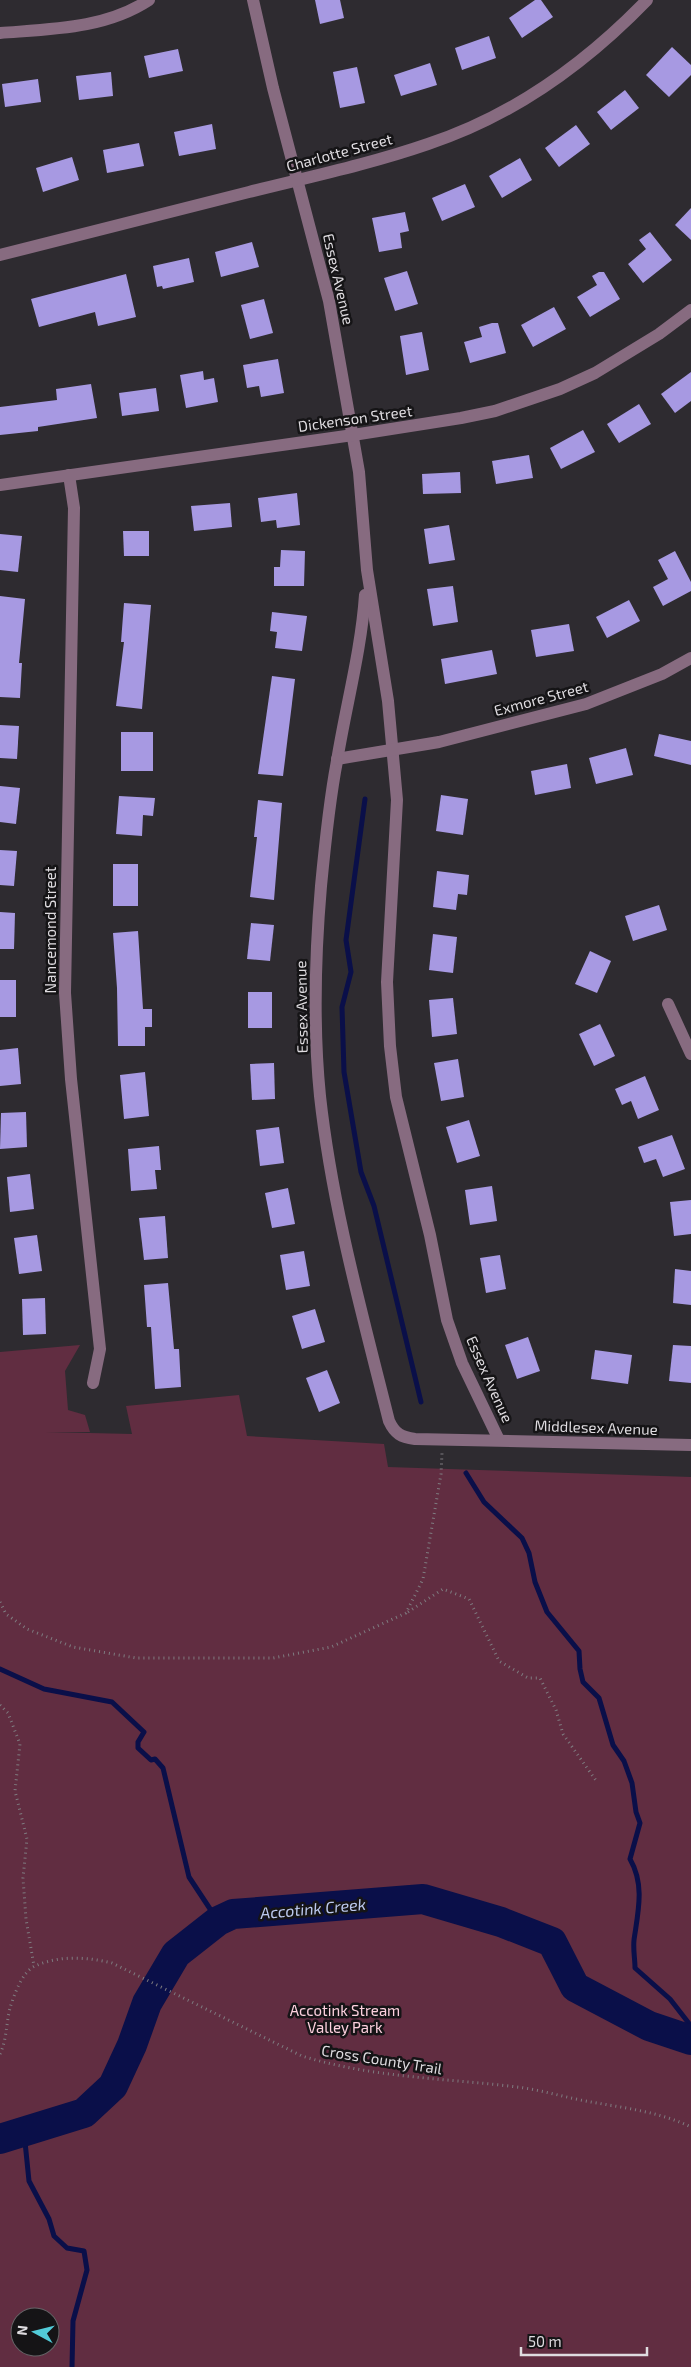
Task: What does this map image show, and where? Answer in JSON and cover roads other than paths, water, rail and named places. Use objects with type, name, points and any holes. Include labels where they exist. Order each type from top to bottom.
[{"type":"street","points":[[0,33],[87,25],[129,12],[149,0]]},
{"type":"street","name":"Essex Avenue","points":[[253,0],[329,301],[359,472],[367,570],[388,702],[397,800],[387,982],[390,1046],[396,1098],[430,1235],[447,1320],[462,1364],[500,1440],[403,1437],[396,1433],[389,1421],[350,1267],[331,1170],[320,1095],[316,1032],[316,966],[321,886],[337,759],[359,657],[367,570]]},
{"type":"street","name":"Charlotte Street","points":[[0,255],[367,163],[430,144],[476,125],[524,100],[573,68],[618,30],[647,0]]},
{"type":"street","name":"Dickenson Street","points":[[0,485],[461,418],[524,402],[577,381],[626,355],[691,310]]},
{"type":"street","name":"Nancemond Street","points":[[69,475],[74,508],[65,993],[71,1079],[100,1349],[93,1383]]},
{"type":"street","name":"Exmore Street","points":[[337,759],[439,742],[586,704],[689,662]]},
{"type":"street","points":[[668,1004],[691,1054]]},
{"type":"street","name":"Middlesex Avenue","points":[[500,1440],[691,1445]]},
{"type":"waterway","points":[[365,799],[346,940],[351,972],[342,1007],[344,1072],[361,1172],[374,1206],[421,1402]]},
{"type":"waterway","points":[[466,1473],[484,1502],[522,1538],[529,1553],[535,1582],[547,1612],[579,1651],[583,1682],[599,1698],[613,1745],[624,1761],[632,1783],[636,1812],[640,1823],[630,1859],[635,1869],[639,1889],[634,1944],[635,1968],[670,1999],[691,2026]]},
{"type":"waterway","points":[[0,1669],[44,1689],[112,1702],[144,1732],[138,1742],[138,1748],[151,1760],[155,1759],[163,1768],[189,1877],[218,1921]]},
{"type":"waterway","name":"Accotink Creek","points":[[0,2139],[84,2113],[113,2086],[132,2045],[147,2003],[176,1954],[218,1921],[233,1914],[423,1899],[501,1922],[552,1942],[575,1987],[649,2026],[691,2040]]},
{"type":"waterway","points":[[24,2132],[29,2181],[49,2219],[54,2236],[67,2248],[84,2251],[87,2270],[73,2321],[72,2367]]},
{"type":"park label","name":"Accotink Stream Valley Park","points":[[345,2018]]}]
